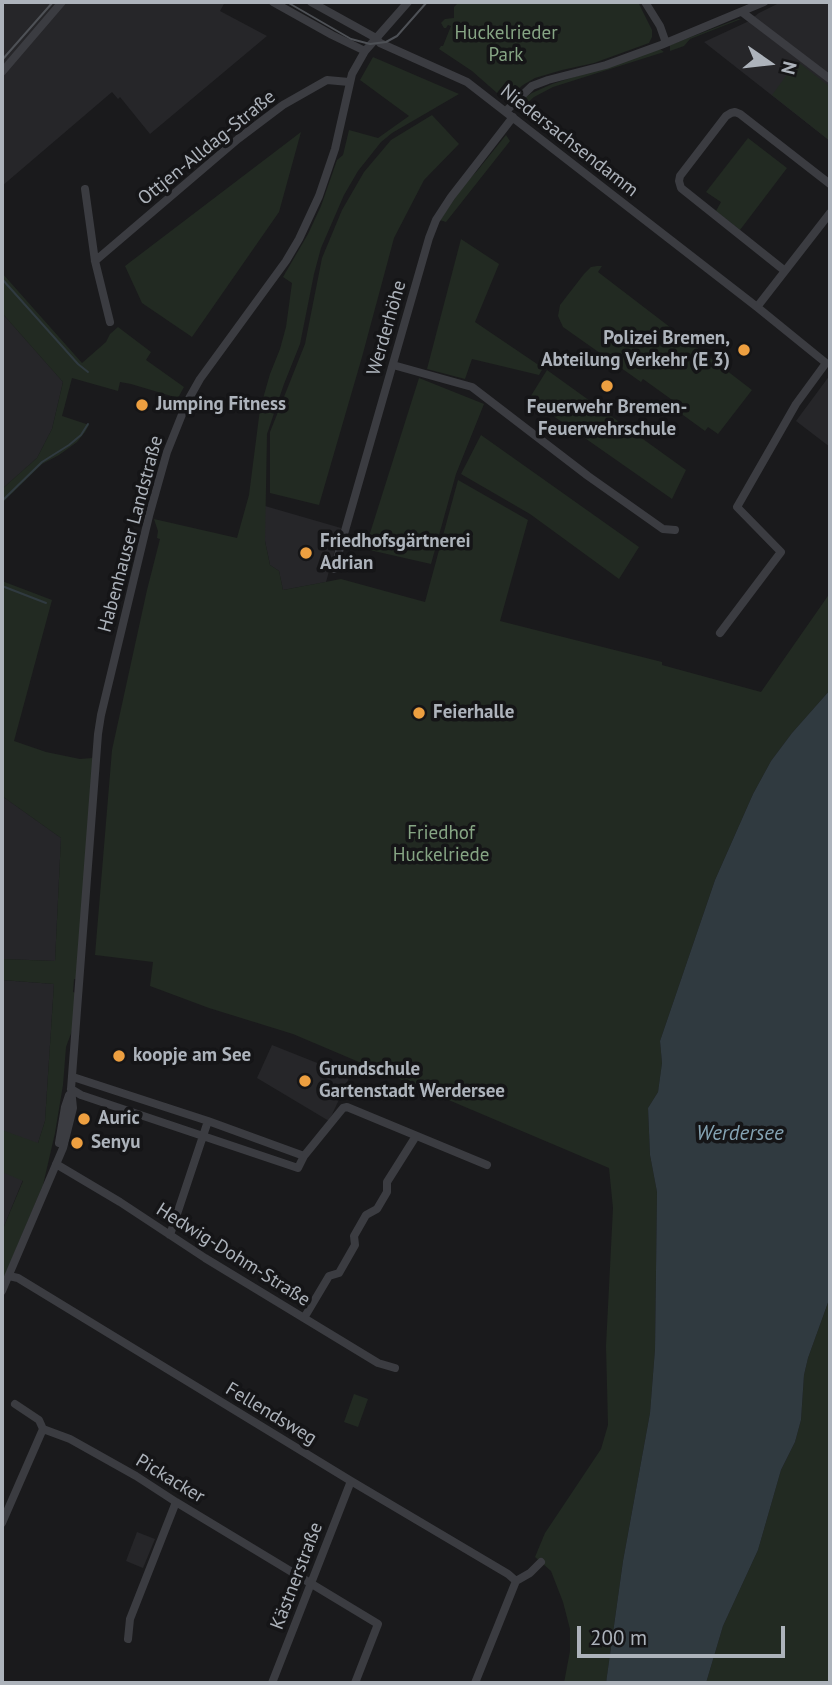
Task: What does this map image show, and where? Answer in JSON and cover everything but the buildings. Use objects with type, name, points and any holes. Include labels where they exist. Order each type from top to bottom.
[{"type":"street","points":[[2,72],[62,2]]},
{"type":"street","points":[[274,2],[365,51]]},
{"type":"street","name":"Niedersachsendamm","points":[[311,2],[376,38],[380,43],[467,82],[826,363],[796,404],[737,508],[781,552],[720,633]]},
{"type":"street","name":"Habenhauser Landstraße","points":[[2,1291],[63,1148],[73,1108],[71,1089],[98,734],[160,476],[176,427],[200,379],[286,261],[303,233],[335,149],[349,82],[365,51],[408,2]]},
{"type":"street","points":[[645,2],[660,26],[666,43]]},
{"type":"street","name":"Werderhöhe","points":[[334,569],[423,256],[436,220],[510,114],[532,86],[597,68],[666,43],[764,2]]},
{"type":"street","points":[[742,12],[830,79]]},
{"type":"street","name":"Ottjen-Alldag-Straße","points":[[96,261],[238,139],[283,106],[327,80],[349,82]]},
{"type":"street","points":[[785,271],[681,188],[680,176],[725,118],[735,113],[740,114],[830,184]]},
{"type":"street","points":[[85,189],[96,261],[110,322]]},
{"type":"street","points":[[757,307],[830,213]]},
{"type":"street","points":[[393,365],[472,387],[663,529],[675,530]]},
{"type":"street","points":[[73,1077],[304,1156]]},
{"type":"street","points":[[71,1089],[81,1095],[298,1168],[304,1156],[342,1108],[347,1107],[487,1165]]},
{"type":"street","points":[[152,1118],[156,1104]]},
{"type":"street","points":[[170,1235],[208,1121]]},
{"type":"street","points":[[304,1318],[329,1276],[339,1273],[355,1245],[354,1236],[366,1215],[377,1209],[387,1192],[387,1182],[415,1136]]},
{"type":"street","name":"Hedwig-Dohm-Straße","points":[[56,1164],[378,1363],[395,1368]]},
{"type":"street","name":"Fellendsweg","points":[[9,1276],[26,1283],[516,1581]]},
{"type":"street","name":"Pickacker","points":[[15,1404],[39,1419],[43,1429],[70,1439],[136,1476],[379,1624],[355,1683]]},
{"type":"street","points":[[2,1523],[43,1429]]},
{"type":"street","name":"Kästnerstraße","points":[[272,1683],[351,1481]]},
{"type":"street","points":[[128,1639],[130,1619],[176,1502]]},
{"type":"street","points":[[475,1683],[516,1581],[530,1573],[541,1562]]},
{"type":"shaded area","points":[[2,2],[225,2],[220,11],[267,36],[150,134],[120,97],[118,99],[112,92],[2,186]]},
{"type":"shaded area","points":[[781,2],[830,2],[830,141],[704,42]]},
{"type":"shaded area","points":[[2,313],[63,382],[52,429],[37,458],[2,489]]},
{"type":"shaded area","points":[[830,375],[830,447],[796,421]]},
{"type":"shaded area","points":[[265,506],[341,528],[326,582],[283,590],[279,571],[270,565],[265,541]]},
{"type":"shaded area","points":[[2,796],[61,838],[55,961],[2,959]]},
{"type":"shaded area","points":[[2,980],[54,984],[45,1121],[2,1231]]},
{"type":"shaded area","name":"Grundschule Gartenstadt Werdersee","points":[[272,1045],[350,1076],[329,1121],[257,1078]]},
{"type":"shaded area","points":[[137,1532],[155,1539],[143,1568],[126,1561]]},
{"type":"green space","name":"Huckelrieder Park","points":[[459,2],[638,2],[652,30],[652,37],[649,43],[594,63],[535,78],[505,100],[472,71],[439,49],[443,46],[451,26],[444,28],[441,23],[445,19],[454,18],[454,7]]},
{"type":"green space","points":[[741,19],[690,39],[684,46],[670,51],[670,45]]},
{"type":"green space","points":[[660,49],[664,52],[553,87],[524,106],[517,106],[532,93],[552,84]]},
{"type":"green space","name":"Friedhof Huckelriede","points":[[373,57],[459,94],[381,142],[358,171],[344,195],[321,248],[300,344],[267,434],[265,541],[270,565],[279,571],[283,590],[341,579],[425,602],[458,480],[528,520],[500,621],[662,662],[662,665],[761,692],[830,593],[830,690],[771,761],[753,794],[715,880],[660,1041],[662,1063],[658,1092],[648,1108],[650,1155],[657,1192],[655,1349],[650,1413],[623,1561],[606,1683],[564,1683],[570,1651],[570,1629],[551,1571],[535,1557],[545,1533],[601,1449],[608,1425],[606,1346],[613,1208],[609,1168],[293,1034],[150,986],[153,962],[95,955],[112,750],[160,539],[157,538],[154,519],[237,538],[249,495],[260,409],[286,327],[292,283],[283,277],[321,206],[337,160],[343,155],[349,130],[378,138],[409,116],[360,80]]},
{"type":"green space","points":[[797,61],[830,87],[830,141],[772,95]]},
{"type":"green space","points":[[432,115],[459,144],[424,180],[394,238],[319,505],[270,493],[270,432],[305,344],[322,258],[342,210],[364,172],[391,140]]},
{"type":"green space","points":[[301,132],[279,212],[192,337],[142,303],[125,266]]},
{"type":"green space","points":[[506,135],[510,141],[446,222],[440,220],[466,182]]},
{"type":"green space","points":[[748,138],[787,168],[740,230],[716,211],[721,202],[706,192]]},
{"type":"green space","points":[[461,239],[499,264],[475,322],[543,368],[539,375],[472,359],[465,379],[427,369]]},
{"type":"green space","points":[[602,266],[598,272],[752,390],[718,434],[708,427],[705,431],[672,407],[675,402],[643,379],[641,382],[563,327],[558,316],[560,305],[591,267]]},
{"type":"green space","points":[[2,273],[82,363],[106,342],[118,327],[151,352],[146,360],[184,387],[178,398],[131,384],[120,382],[118,391],[72,378],[62,416],[89,425],[77,442],[42,464],[2,503],[2,489],[37,458],[52,429],[63,382],[2,313]]},
{"type":"green space","points":[[547,370],[686,470],[672,499],[529,399]]},
{"type":"green space","points":[[419,378],[484,404],[456,474],[431,564],[365,549]]},
{"type":"green space","points":[[481,435],[639,547],[619,579],[530,514],[461,474]]},
{"type":"green space","points":[[2,581],[52,600],[14,741],[46,752],[80,759],[93,758],[77,979],[74,979],[73,992],[76,993],[73,1028],[66,1047],[55,1133],[43,1185],[2,1282],[2,1231],[23,1181],[2,1172],[2,1130],[38,1143],[45,1121],[54,984],[2,980],[2,959],[55,961],[61,838],[2,796]]},
{"type":"green space","points":[[830,1297],[830,1683],[706,1683],[723,1626],[758,1550],[781,1470],[795,1442],[801,1420],[808,1358]]},
{"type":"green space","points":[[354,1394],[368,1399],[358,1427],[344,1422]]},
{"type":"water","name":"Werdersee","points":[[830,690],[830,1297],[808,1358],[801,1420],[795,1442],[781,1470],[758,1550],[723,1626],[706,1683],[606,1683],[623,1561],[650,1413],[655,1349],[657,1192],[650,1155],[648,1108],[658,1092],[662,1063],[660,1041],[715,880],[753,794],[771,761]]},
{"type":"waterway","points":[[2,279],[88,372]]},
{"type":"waterway","points":[[2,501],[42,462],[81,435],[88,424]]},
{"type":"waterway","points":[[2,586],[46,603]]},
{"type":"tram line","points":[[2,60],[53,2]]},
{"type":"tram line","points":[[287,2],[351,39],[370,44],[386,42],[397,36],[427,2]]},
{"type":"place","name":"Polizei Bremen, Abteilung Verkehr (E 3)","points":[[744,350]]},
{"type":"place","name":"Feuerwehr Bremen- Feuerwehrschule","points":[[607,386]]},
{"type":"place","name":"Jumping Fitness","points":[[142,405]]},
{"type":"place","name":"Friedhofsgärtnerei Adrian","points":[[306,553]]},
{"type":"place","name":"Feierhalle","points":[[419,713]]},
{"type":"place","name":"koopje am See","points":[[119,1056]]},
{"type":"place","name":"Grundschule Gartenstadt Werdersee","points":[[305,1081]]},
{"type":"place","name":"Auric","points":[[84,1119]]},
{"type":"place","name":"Senyu","points":[[77,1143]]}]
